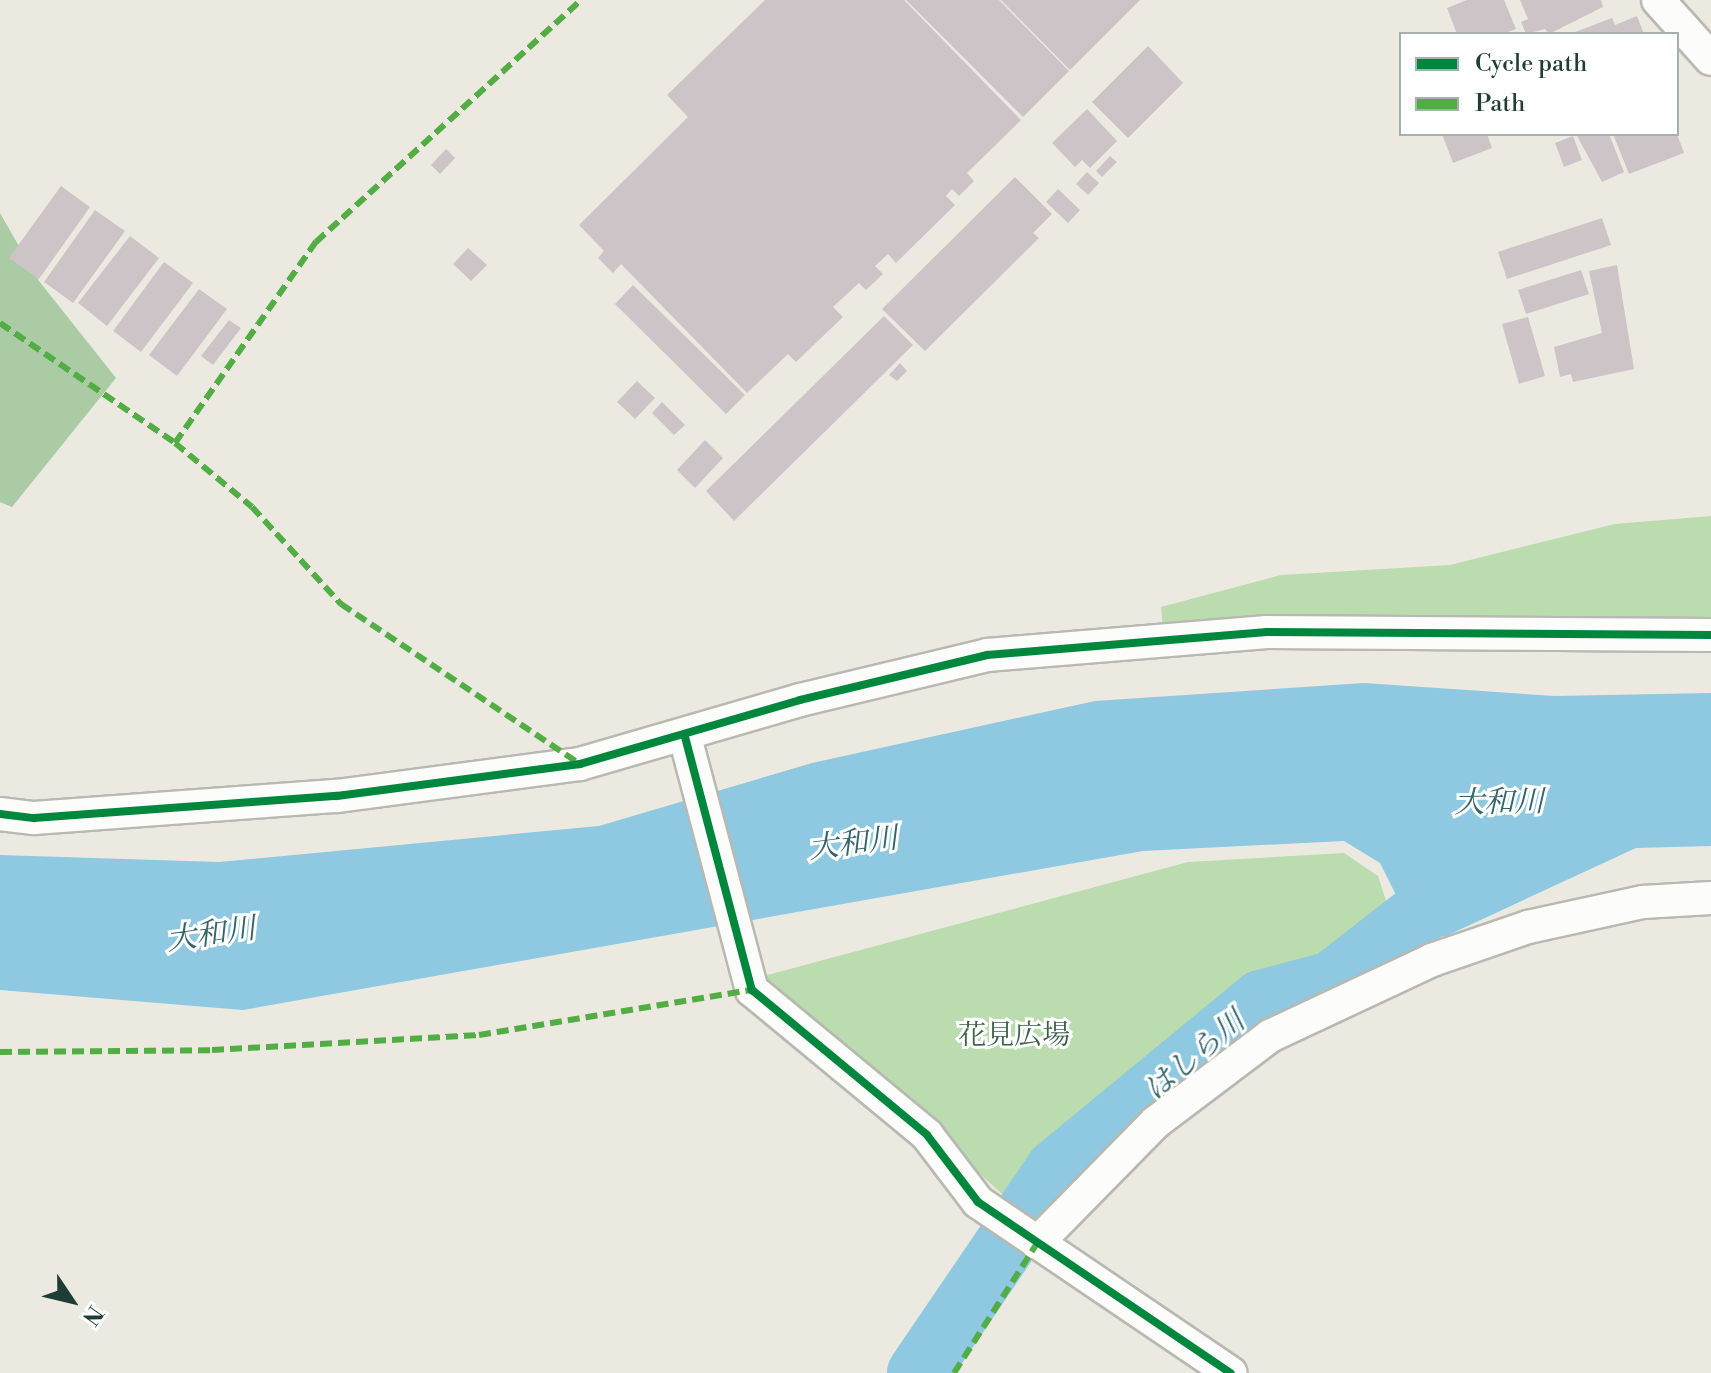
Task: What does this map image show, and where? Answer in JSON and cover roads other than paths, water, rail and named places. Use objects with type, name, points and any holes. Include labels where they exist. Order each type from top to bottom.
[{"type":"street","points":[[1658,0],[1711,59]]},
{"type":"street","points":[[0,814],[34,818],[433,787],[580,764],[687,745],[800,700],[987,655],[1267,632],[1711,635]]},
{"type":"street","points":[[687,745],[744,971],[752,990],[927,1135],[978,1202],[1231,1373]]},
{"type":"street","points":[[1037,1243],[1156,1122],[1270,1036],[1432,960],[1528,927],[1643,902],[1711,898]]},
{"type":"water","name":"大和川","points":[[1364,683],[1554,696],[1711,693],[1711,846],[1636,848],[1446,936],[1401,941],[1398,899],[1380,863],[1344,841],[1143,851],[243,1010],[0,990],[0,855],[219,862],[599,826],[812,763],[1095,701]]},
{"type":"waterway","name":"はしら川","points":[[918,1373],[1056,1170],[1261,1001],[1332,982],[1468,876]]},
{"type":"park label","name":"花見広場","points":[[1014,1036]]}]
